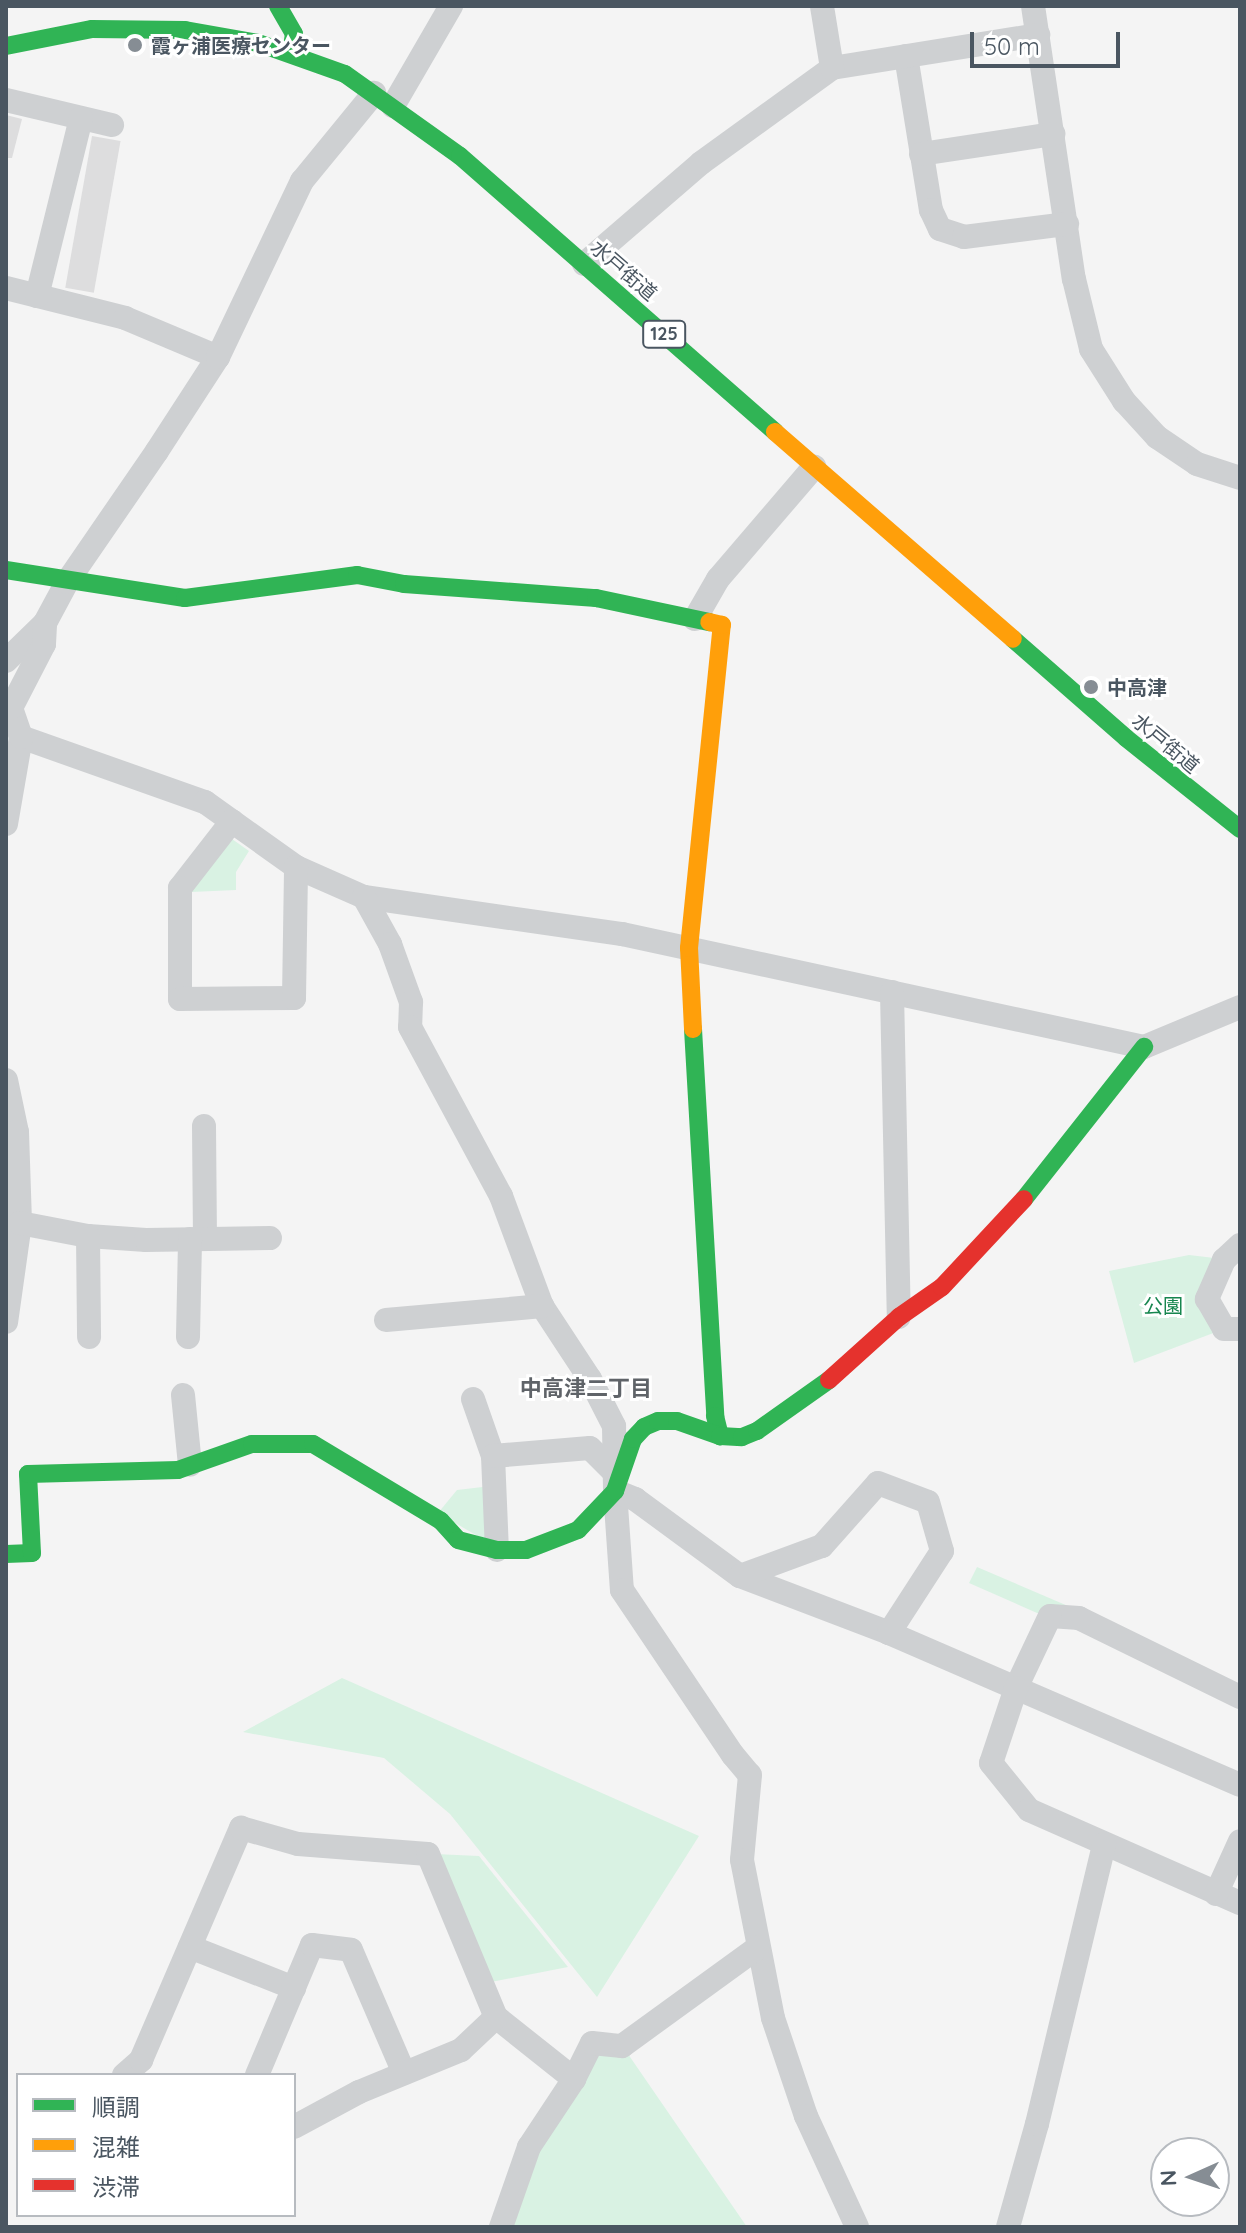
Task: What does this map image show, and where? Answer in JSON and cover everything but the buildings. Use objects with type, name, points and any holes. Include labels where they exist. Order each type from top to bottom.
[{"type":"main road","points":[[278,6],[294,34],[291,53]]},
{"type":"main road","name":"水戸街道","points":[[6,46],[77,31],[152,27],[221,35],[291,53],[345,74],[460,156],[1156,765],[1240,829]]},
{"type":"main road","points":[[6,570],[67,582],[185,598],[357,575],[419,585],[596,598],[722,625],[689,948],[715,1416],[720,1436]]},
{"type":"main road","points":[[6,1554],[32,1553],[17,1474],[178,1470],[252,1444],[313,1444],[441,1521],[458,1540],[497,1550],[526,1550],[578,1530],[615,1482],[633,1439],[644,1427],[658,1421],[677,1421],[720,1436],[742,1437],[757,1431],[833,1377],[899,1317],[942,1287],[1044,1178],[1144,1047]]},
{"type":"street","points":[[6,661],[45,623],[67,582],[218,357],[302,181],[383,99],[451,6]]},
{"type":"street","points":[[822,6],[832,68]]},
{"type":"street","points":[[1033,6],[1074,279],[1091,349],[1124,401],[1157,437],[1197,464],[1240,478]]},
{"type":"street","points":[[584,264],[701,163],[832,68],[1038,35]]},
{"type":"street","points":[[906,56],[931,210],[940,229],[964,237],[1067,224]]},
{"type":"street","points":[[6,100],[112,125]]},
{"type":"street","points":[[37,296],[81,118]]},
{"type":"street","points":[[921,154],[1054,134]]},
{"type":"street","points":[[6,288],[125,318],[218,357]]},
{"type":"street","points":[[695,619],[718,579],[814,467]]},
{"type":"street","points":[[6,824],[21,737],[11,708],[44,644],[45,623]]},
{"type":"street","points":[[21,737],[205,802],[296,867],[364,897],[622,934],[1144,1047],[1240,1007]]},
{"type":"street","points":[[232,821],[180,888],[180,999],[294,998],[296,867]]},
{"type":"street","points":[[364,897],[390,944],[411,1002],[410,1027],[501,1196],[542,1306],[590,1379],[614,1426],[622,1590],[733,1755],[750,1775],[742,1860],[773,2018],[806,2116],[857,2227]]},
{"type":"street","points":[[892,992],[899,1317]]},
{"type":"street","points":[[6,1080],[17,1132],[20,1223],[6,1322]]},
{"type":"street","points":[[188,1337],[204,1126]]},
{"type":"street","points":[[20,1223],[88,1236],[270,1238]]},
{"type":"street","points":[[88,1236],[89,1337]]},
{"type":"street","points":[[1240,1245],[1224,1260],[1207,1299],[1224,1329],[1240,1329]]},
{"type":"street","points":[[386,1320],[542,1306]]},
{"type":"street","points":[[183,1395],[190,1465]]},
{"type":"street","points":[[473,1399],[493,1456],[497,1550]]},
{"type":"street","points":[[493,1456],[590,1448],[615,1482],[740,1576],[889,1633],[1240,1785]]},
{"type":"street","points":[[740,1576],[822,1546],[878,1483],[928,1502],[942,1551],[889,1633]]},
{"type":"street","points":[[1240,1697],[1079,1618],[1050,1616],[1016,1688],[991,1763],[1029,1810],[1240,1903]]},
{"type":"street","points":[[126,2073],[141,2060],[241,1828],[298,1844],[428,1854],[496,2017],[574,2079]]},
{"type":"street","points":[[1216,1894],[1240,1841]]},
{"type":"street","points":[[1008,2227],[1037,2124],[1104,1844]]},
{"type":"street","points":[[258,2073],[312,1945],[351,1950],[404,2073]]},
{"type":"street","points":[[190,1947],[294,1988]]},
{"type":"street","points":[[501,2227],[529,2147],[574,2079],[592,2043],[622,2046],[757,1948]]},
{"type":"street","points":[[296,2126],[359,2092],[461,2050],[496,2017]]},
{"type":"green space","points":[[232,839],[249,851],[236,872],[236,890],[191,892]]},
{"type":"green space","name":"公園","points":[[1189,1255],[1223,1259],[1206,1298],[1224,1329],[1134,1363],[1109,1271]]},
{"type":"green space","points":[[491,1486],[493,1545],[438,1513],[457,1490]]},
{"type":"green space","points":[[977,1567],[1082,1612],[1037,1613],[969,1583]]},
{"type":"green space","points":[[342,1678],[699,1836],[597,1997],[450,1814],[384,1758],[243,1732]]},
{"type":"green space","points":[[435,1854],[479,1856],[568,1967],[486,1983]]},
{"type":"green space","points":[[597,2050],[628,2054],[747,2227],[507,2227],[535,2151]]},
{"type":"traffic: fast","points":[[278,6],[294,34],[291,53]]},
{"type":"traffic: fast","points":[[6,46],[92,29],[185,30],[258,43],[345,74],[460,156],[775,432]]},
{"type":"traffic: fast","points":[[6,570],[185,598],[357,575],[404,584],[596,598],[709,622]]},
{"type":"traffic: fast","points":[[1013,639],[1126,738],[1240,829]]},
{"type":"traffic: fast","points":[[693,1029],[715,1416],[720,1436]]},
{"type":"traffic: fast","points":[[1024,1199],[1144,1047]]},
{"type":"traffic: fast","points":[[6,1554],[32,1553],[28,1474],[178,1470],[252,1444],[313,1444],[441,1521],[458,1540],[497,1550],[526,1550],[578,1530],[615,1491],[633,1439],[644,1427],[658,1421],[677,1421],[720,1436],[742,1437],[757,1431],[829,1380]]},
{"type":"traffic: slow","points":[[775,432],[1013,639]]},
{"type":"traffic: slow","points":[[693,1029],[689,948],[722,625],[709,622]]},
{"type":"traffic: jam","points":[[829,1380],[899,1317],[942,1287],[1024,1199]]},
{"type":"place","name":"霞ヶ浦医療センター","points":[[135,45]]},
{"type":"place","name":"中高津","points":[[1091,687]]},
{"type":"district","name":"中高津二丁目","points":[[586,1389]]}]
